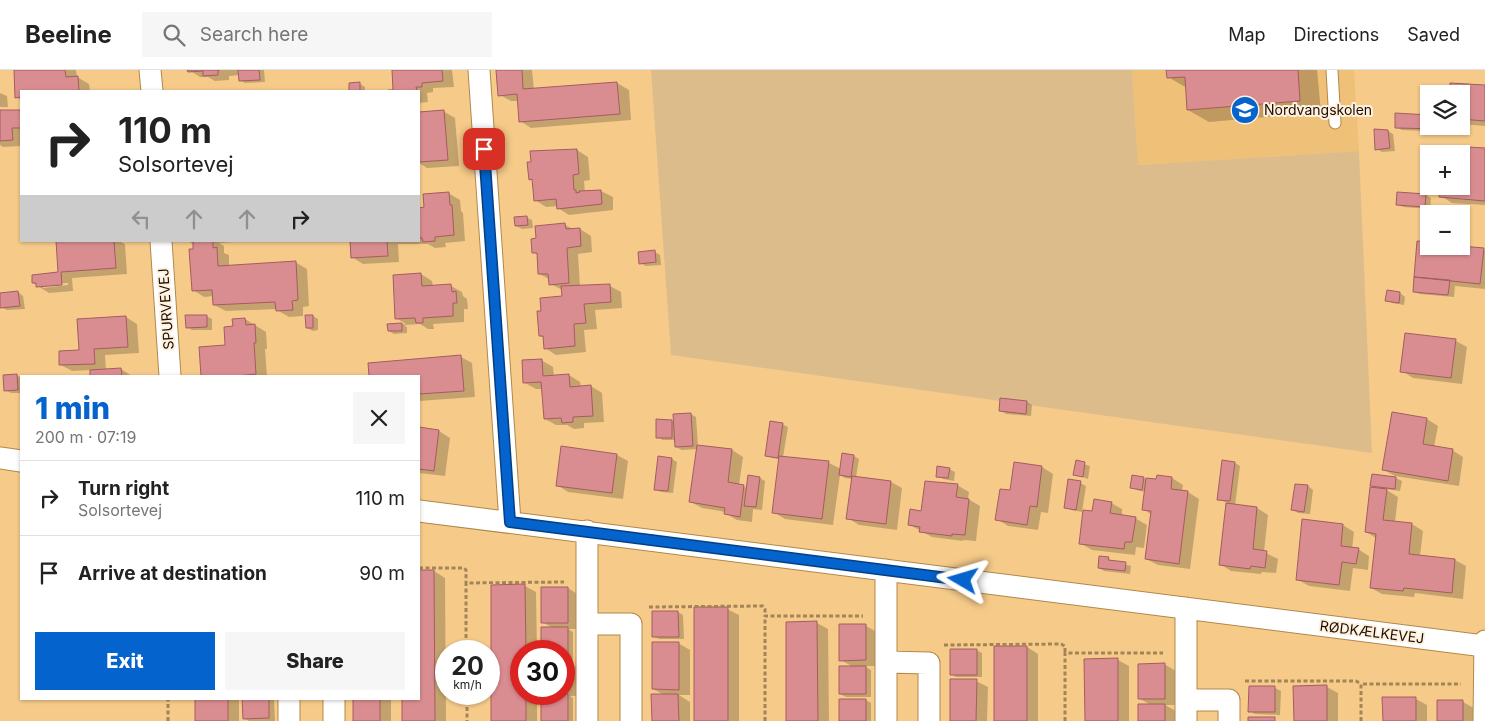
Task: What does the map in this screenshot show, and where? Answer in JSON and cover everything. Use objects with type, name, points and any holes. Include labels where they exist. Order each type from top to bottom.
[{"type":"street","points":[[150,70],[152,90]]},
{"type":"street","points":[[479,70],[510,522]]},
{"type":"street","name":"SPURVEVEJ","points":[[161,242],[170,375]]},
{"type":"street","points":[[0,458],[20,460]]},
{"type":"street","name":"RØDKÆLKEVEJ","points":[[420,511],[1485,644],[1484,721]]},
{"type":"street","points":[[587,531],[588,721]]},
{"type":"street","points":[[886,570],[886,721]]},
{"type":"street","points":[[1186,608],[1186,711],[1229,700],[1229,721]]},
{"type":"street","points":[[587,624],[630,624],[630,721]]},
{"type":"street","points":[[886,662],[929,662],[929,721]]},
{"type":"street","points":[[289,700],[290,721]]},
{"type":"street","points":[[334,700],[334,721]]},
{"type":"lane","points":[[1332,70],[1335,123]]},
{"type":"path","points":[[420,568],[464,568],[466,571],[466,640]]},
{"type":"path","points":[[466,583],[587,582]]},
{"type":"path","points":[[645,607],[762,606],[765,610],[765,721]]},
{"type":"path","points":[[765,616],[886,616]]},
{"type":"path","points":[[935,645],[1062,644],[1065,646],[1065,721]]},
{"type":"path","points":[[1065,653],[1186,653]]},
{"type":"path","points":[[1242,681],[1356,681],[1361,684],[1484,684]]},
{"type":"path","points":[[1361,684],[1361,721]]},
{"type":"path","points":[[168,700],[168,721]]},
{"type":"path","points":[[466,705],[467,721]]},
{"type":"shaded area","points":[[651,70],[1132,70],[1138,165],[1359,151],[1372,453],[671,355]]},
{"type":"shaded area","name":"Nordvangskolen","points":[[1132,70],[1354,70],[1359,151],[1138,165]]},
{"type":"building","points":[[14,70],[65,70],[66,77],[78,76],[79,90],[20,90],[20,97],[15,98]]},
{"type":"building","points":[[187,70],[218,70],[218,75],[203,76],[203,71],[188,72]]},
{"type":"building","points":[[238,70],[259,70],[260,80],[239,81]]},
{"type":"building","points":[[392,70],[442,70],[443,81],[422,83],[422,87],[416,87],[417,90],[393,90]]},
{"type":"building","points":[[496,70],[522,70],[523,89],[617,82],[620,114],[519,122],[517,94],[498,96]]},
{"type":"building","points":[[1166,70],[1298,70],[1300,101],[1187,110],[1185,77],[1167,78]]},
{"type":"building","points":[[360,82],[360,90],[349,90],[349,83]]},
{"type":"building","points":[[1450,83],[1485,85],[1485,121],[1470,120],[1470,85],[1450,85]]},
{"type":"building","points":[[0,110],[20,110],[20,128],[12,128],[13,140],[0,141]]},
{"type":"building","points":[[444,110],[448,160],[420,162],[420,112]]},
{"type":"building","points":[[1395,113],[1420,114],[1420,129],[1395,128]]},
{"type":"building","points":[[1374,129],[1388,130],[1390,148],[1375,150]]},
{"type":"building","points":[[1470,147],[1485,148],[1485,201],[1439,197],[1439,195],[1470,195]]},
{"type":"building","points":[[577,149],[579,174],[573,175],[574,190],[576,190],[576,193],[579,191],[601,190],[602,204],[557,209],[556,199],[534,201],[532,179],[529,180],[527,162],[531,162],[530,151]]},
{"type":"building","points":[[449,192],[454,235],[435,237],[435,241],[423,242],[422,238],[420,238],[420,208],[424,207],[423,194]]},
{"type":"building","points":[[1397,192],[1426,195],[1425,205],[1420,205],[1420,207],[1396,205]]},
{"type":"building","points":[[527,216],[528,225],[515,226],[514,217]]},
{"type":"building","points":[[565,223],[566,229],[580,228],[581,246],[567,248],[569,283],[549,285],[548,274],[538,274],[537,253],[532,253],[531,239],[536,238],[535,226]]},
{"type":"building","points":[[1417,241],[1420,241],[1420,255],[1470,255],[1470,247],[1484,248],[1480,284],[1414,277]]},
{"type":"building","points":[[56,242],[114,242],[116,268],[61,272],[62,285],[36,287],[36,283],[32,283],[32,275],[58,272]]},
{"type":"building","points":[[193,242],[213,242],[213,248],[217,247],[218,266],[296,261],[298,300],[292,301],[293,310],[276,311],[275,302],[213,305],[212,290],[192,291],[189,249],[193,249]]},
{"type":"building","points":[[350,242],[387,242],[388,256],[351,258]]},
{"type":"building","points":[[655,250],[656,262],[639,264],[638,252]]},
{"type":"building","points":[[421,273],[422,286],[451,284],[452,292],[456,291],[457,303],[453,303],[453,316],[423,318],[423,323],[416,323],[415,318],[395,319],[393,275]]},
{"type":"building","points":[[1414,277],[1450,280],[1448,295],[1413,292]]},
{"type":"building","points":[[610,284],[611,302],[584,304],[586,323],[574,324],[575,346],[544,349],[543,336],[539,336],[537,311],[541,311],[540,298],[562,296],[561,286]]},
{"type":"building","points":[[1387,290],[1400,292],[1399,303],[1385,301]]},
{"type":"building","points":[[18,291],[20,306],[0,308],[0,293]]},
{"type":"building","points":[[185,315],[207,315],[207,327],[186,328]]},
{"type":"building","points":[[305,315],[313,315],[313,328],[306,328]]},
{"type":"building","points":[[126,316],[128,347],[94,349],[95,364],[59,365],[59,351],[79,350],[77,319]]},
{"type":"building","points":[[245,318],[246,325],[255,324],[256,374],[201,375],[199,347],[225,345],[224,327],[233,326],[232,319]]},
{"type":"building","points":[[402,323],[402,331],[388,331],[387,324]]},
{"type":"building","points":[[1405,333],[1456,339],[1451,378],[1400,372]]},
{"type":"building","points":[[461,355],[464,391],[420,394],[420,375],[369,375],[368,363]]},
{"type":"building","points":[[542,359],[543,376],[569,374],[570,387],[591,385],[593,416],[573,417],[573,422],[562,423],[561,418],[544,419],[541,382],[523,383],[522,360]]},
{"type":"building","points":[[121,368],[122,375],[90,375],[90,370]]},
{"type":"building","points":[[17,374],[18,390],[4,391],[3,375]]},
{"type":"building","points":[[1000,398],[1027,401],[1026,414],[999,411]]},
{"type":"building","points":[[1392,412],[1427,418],[1423,444],[1453,449],[1448,481],[1382,470]]},
{"type":"building","points":[[691,413],[693,446],[675,447],[673,414]]},
{"type":"building","points":[[656,419],[672,420],[672,438],[656,438]]},
{"type":"building","points":[[770,421],[783,423],[778,458],[765,456]]},
{"type":"building","points":[[420,427],[439,430],[434,471],[420,469]]},
{"type":"building","points":[[697,445],[732,449],[728,482],[744,485],[740,517],[724,514],[725,508],[689,502]]},
{"type":"building","points":[[561,446],[617,454],[612,493],[556,486]]},
{"type":"building","points":[[842,453],[854,455],[851,477],[839,475]]},
{"type":"building","points":[[658,456],[672,458],[668,491],[654,490]]},
{"type":"building","points":[[779,456],[829,461],[822,519],[772,513]]},
{"type":"building","points":[[1076,460],[1085,462],[1083,477],[1073,475]]},
{"type":"building","points":[[1222,460],[1235,462],[1230,501],[1217,500]]},
{"type":"building","points":[[1014,462],[1042,466],[1037,507],[1030,506],[1027,525],[995,520],[1000,489],[1010,490]]},
{"type":"building","points":[[937,466],[950,468],[948,478],[936,477]]},
{"type":"building","points":[[1372,474],[1396,477],[1395,489],[1370,486]]},
{"type":"building","points":[[748,475],[760,477],[756,507],[744,506]]},
{"type":"building","points":[[1132,475],[1144,477],[1142,490],[1130,488]]},
{"type":"building","points":[[1157,475],[1172,477],[1171,489],[1188,491],[1179,564],[1145,559],[1151,511],[1142,510],[1146,478],[1156,479]]},
{"type":"building","points":[[852,476],[891,481],[886,524],[846,519]]},
{"type":"building","points":[[1068,479],[1081,481],[1076,510],[1064,508]]},
{"type":"building","points":[[925,481],[958,484],[956,497],[969,499],[965,535],[952,534],[952,536],[919,532],[920,527],[908,525],[910,509],[921,511]]},
{"type":"building","points":[[1295,484],[1308,485],[1304,512],[1291,510]]},
{"type":"building","points":[[1370,487],[1387,489],[1383,520],[1412,523],[1409,554],[1455,559],[1452,593],[1404,588],[1403,591],[1370,588],[1376,534],[1365,532]]},
{"type":"building","points":[[1094,499],[1112,502],[1110,513],[1136,517],[1132,542],[1125,542],[1124,549],[1079,544],[1083,510],[1092,511]]},
{"type":"building","points":[[1226,503],[1257,507],[1253,549],[1267,551],[1265,568],[1251,566],[1250,569],[1219,565]]},
{"type":"building","points":[[1302,519],[1343,524],[1341,546],[1359,548],[1356,564],[1342,562],[1339,585],[1296,580]]},
{"type":"building","points":[[1099,556],[1109,557],[1108,560],[1126,562],[1125,571],[1098,568]]},
{"type":"building","points":[[420,570],[434,570],[435,721],[402,721],[402,700],[420,700]]},
{"type":"building","points":[[525,584],[526,640],[510,640],[510,705],[526,705],[526,721],[491,721],[491,705],[500,705],[500,640],[491,640],[491,585]]},
{"type":"building","points":[[541,587],[568,587],[568,623],[541,623]]},
{"type":"building","points":[[694,607],[728,607],[728,721],[694,721]]},
{"type":"building","points":[[652,611],[678,611],[679,637],[652,637]]},
{"type":"building","points":[[817,621],[818,721],[786,721],[786,622]]},
{"type":"building","points":[[839,624],[866,624],[866,660],[839,661]]},
{"type":"building","points":[[541,627],[568,627],[568,640],[541,640]]},
{"type":"building","points":[[652,642],[679,642],[679,690],[652,689]]},
{"type":"building","points":[[994,646],[1027,646],[1027,721],[994,721]]},
{"type":"building","points":[[950,649],[977,649],[977,675],[950,675]]},
{"type":"building","points":[[1118,658],[1118,721],[1085,721],[1084,659]]},
{"type":"building","points":[[1165,663],[1165,699],[1138,699],[1138,664]]},
{"type":"building","points":[[839,666],[866,666],[866,694],[839,694]]},
{"type":"building","points":[[950,679],[977,679],[976,721],[950,721]]},
{"type":"building","points":[[1327,685],[1327,721],[1294,721],[1293,686]]},
{"type":"building","points":[[1249,686],[1275,686],[1275,712],[1248,712]]},
{"type":"building","points":[[651,694],[678,694],[679,721],[652,721]]},
{"type":"building","points":[[1382,697],[1416,697],[1416,721],[1383,721]]},
{"type":"building","points":[[839,699],[866,699],[866,721],[839,721]]},
{"type":"building","points":[[195,700],[228,700],[228,721],[195,721]]},
{"type":"building","points":[[242,700],[269,700],[269,718],[243,719]]},
{"type":"building","points":[[353,700],[380,700],[380,721],[353,721]]},
{"type":"building","points":[[1437,700],[1463,700],[1463,721],[1437,721]]},
{"type":"building","points":[[1138,704],[1165,704],[1165,721],[1138,721]]},
{"type":"building","points":[[541,705],[568,705],[568,721],[541,721]]},
{"type":"building","points":[[1248,717],[1275,717],[1275,721],[1248,721]]},
{"type":"place","name":"Nordvangskolen","points":[[1245,110]]},
{"type":"route","points":[[484,149],[510,522],[963,580]]}]
